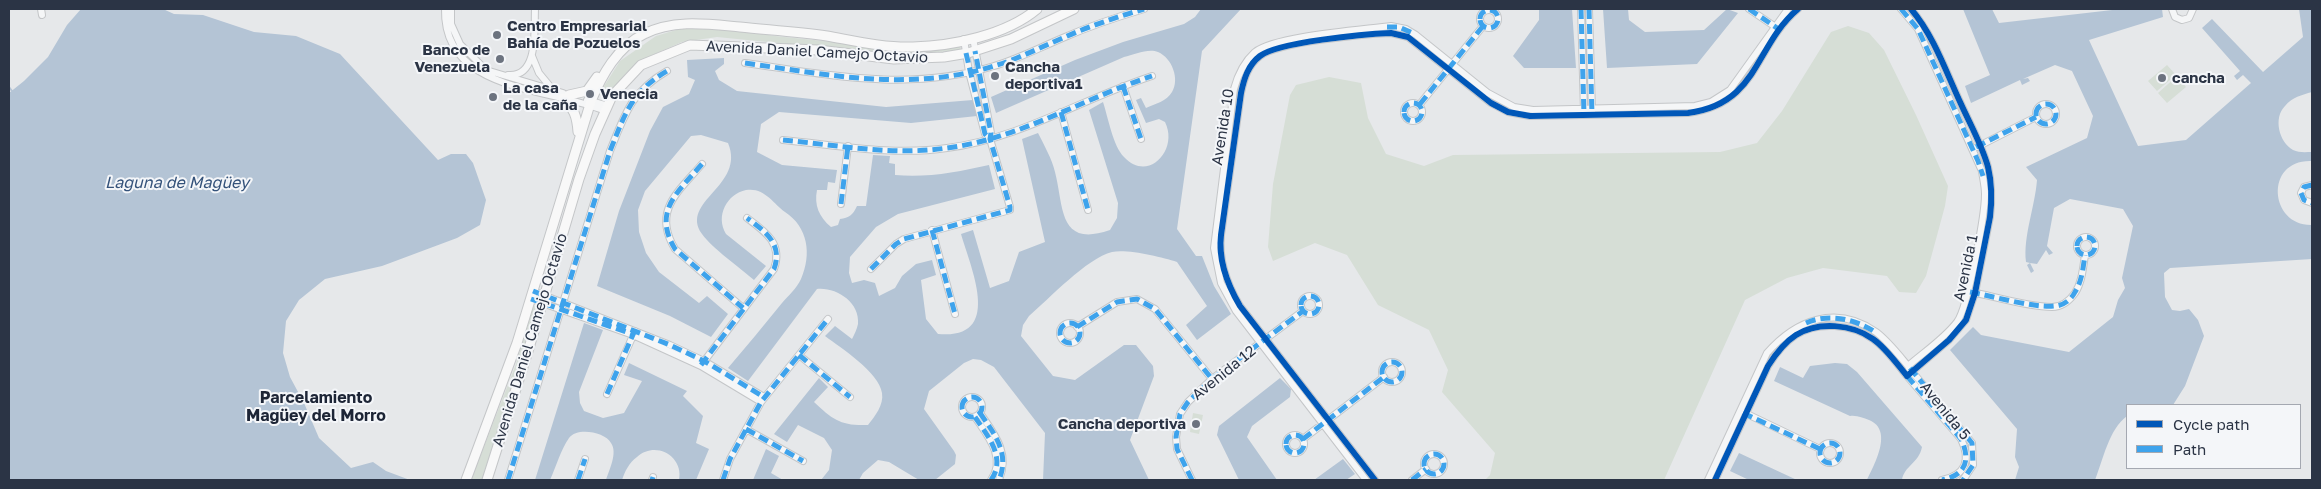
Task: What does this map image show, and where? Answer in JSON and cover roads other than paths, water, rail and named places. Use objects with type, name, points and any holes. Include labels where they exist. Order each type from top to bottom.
[{"type":"main road","name":"Avenida Daniel Camejo Octavio","points":[[466,480],[488,425],[532,295],[590,103],[607,66],[642,35],[666,26],[698,23],[912,48],[941,45],[969,38],[1025,19],[1037,9]]},
{"type":"main road","name":"Avenida Daniel Camejo Octavio","points":[[487,480],[579,179],[612,96],[627,77],[641,65],[690,45],[818,50],[894,59],[922,60],[975,51],[1010,39],[1074,9]]},
{"type":"main road","points":[[579,142],[578,121],[566,96],[587,91],[607,66]]},
{"type":"street","points":[[446,9],[446,24],[457,50],[467,63],[482,74],[499,82],[566,96],[606,109]]},
{"type":"street","points":[[451,9],[451,24],[460,44],[486,70],[566,96]]},
{"type":"street","points":[[501,75],[514,76],[520,74],[528,66],[532,56],[535,9]]},
{"type":"street","points":[[745,63],[854,78],[898,81],[931,79],[994,66],[1089,26],[1144,9]]},
{"type":"street","points":[[1580,9],[1584,112]]},
{"type":"street","points":[[1589,9],[1592,112],[1688,113],[1711,108],[1733,96],[1745,84],[1788,9]]},
{"type":"street","points":[[1749,9],[1777,28]]},
{"type":"street","points":[[1777,28],[1798,9]]},
{"type":"street","name":"Avenida 1","points":[[1901,9],[1918,29],[1982,171],[1985,194],[1971,292]]},
{"type":"street","name":"Avenida 1","points":[[1907,371],[1947,337],[1960,316],[1971,292],[1992,202],[1988,167],[1980,145],[1924,26],[1911,9]]},
{"type":"street","points":[[2172,9],[2175,17],[2182,20],[2189,18],[2193,9]]},
{"type":"street","name":"Avenida 10","points":[[1375,480],[1356,462],[1263,341],[1231,304],[1224,282],[1214,248],[1235,106],[1237,78],[1246,62],[1256,52],[1274,43],[1307,40],[1391,26],[1399,27],[1416,35],[1450,66],[1502,102],[1523,112],[1592,112]]},
{"type":"street","points":[[1420,104],[1483,26]]},
{"type":"street","points":[[871,269],[901,241],[932,230],[1010,210],[990,139],[991,132],[979,70],[975,51],[969,38]]},
{"type":"street","points":[[969,38],[966,53],[969,72],[985,134],[990,139]]},
{"type":"street","points":[[532,56],[539,73],[552,90]]},
{"type":"street","points":[[508,480],[608,159],[632,101],[645,86],[667,71]]},
{"type":"street","points":[[783,140],[911,152],[948,148],[990,139],[1152,76]]},
{"type":"street","points":[[1123,86],[1141,139]]},
{"type":"street","points":[[1950,99],[1957,96]]},
{"type":"street","points":[[1061,112],[1088,210]]},
{"type":"street","points":[[1972,148],[2036,117]]},
{"type":"street","points":[[841,204],[848,146]]},
{"type":"street","points":[[702,164],[675,195],[667,208],[665,222],[667,237],[675,249],[743,308]]},
{"type":"street","points":[[2312,185],[2304,187],[2301,193],[2304,200],[2312,203]]},
{"type":"street","points":[[702,363],[774,269],[778,257],[773,243],[762,230],[747,218]]},
{"type":"street","points":[[932,230],[955,314]]},
{"type":"street","points":[[1971,292],[2037,304],[2060,305],[2075,294],[2080,283],[2085,255]]},
{"type":"street","points":[[532,295],[542,304],[634,332]]},
{"type":"street","points":[[532,295],[545,295],[634,332],[702,363],[763,399]]},
{"type":"street","points":[[1077,327],[1117,302],[1137,299],[1156,308],[1212,379]]},
{"type":"street","name":"Avenida 12","points":[[1192,480],[1177,449],[1177,425],[1180,414],[1188,402],[1212,379],[1303,311]]},
{"type":"street","points":[[723,480],[730,459],[763,399],[828,319]]},
{"type":"street","points":[[1716,480],[1771,349],[1782,337],[1800,325],[1856,321],[1884,339],[1907,371]]},
{"type":"street","points":[[607,394],[634,332]]},
{"type":"street","points":[[799,355],[850,398]]},
{"type":"street","name":"Avenida 5","points":[[1907,371],[1962,439],[1967,457],[1963,469],[1948,480]]},
{"type":"street","name":"Avenida 5","points":[[1907,371],[1972,443],[1973,465],[1963,480]]},
{"type":"street","points":[[1302,439],[1384,377]]},
{"type":"street","points":[[1744,413],[1820,449]]},
{"type":"street","points":[[1708,480],[1744,413]]},
{"type":"street","points":[[991,480],[995,475],[996,454],[994,446],[978,415],[1002,447],[1003,465],[999,480]]},
{"type":"street","points":[[746,429],[803,460]]},
{"type":"street","points":[[578,480],[584,459]]},
{"type":"street","name":"Avenida 10","points":[[1356,462],[1366,480]]},
{"type":"street","points":[[1412,480],[1426,469]]},
{"type":"water","name":"Laguna de Magüey","points":[[81,9],[163,9],[174,14],[203,15],[254,32],[296,36],[340,54],[438,160],[451,154],[466,154],[473,163],[486,200],[480,225],[457,238],[382,266],[325,279],[299,300],[286,321],[283,353],[290,377],[319,438],[351,468],[373,462],[386,471],[410,480],[9,480],[9,93],[48,57],[67,25]]},
{"type":"water","points":[[1201,9],[1241,9],[1202,51],[1177,229],[1196,256],[1202,256],[1214,286],[1231,314],[1197,340],[1186,325],[1207,306],[1177,262],[1154,256],[1119,251],[1102,256],[1080,270],[1029,316],[1023,325],[1021,336],[1053,376],[1075,380],[1124,345],[1136,345],[1153,366],[1154,376],[1130,440],[1149,480],[1043,480],[1045,433],[994,367],[981,360],[973,359],[964,363],[929,391],[924,409],[956,455],[955,464],[935,480],[919,480],[889,462],[878,460],[863,473],[859,480],[821,480],[829,470],[832,450],[824,438],[798,425],[787,442],[774,434],[819,378],[828,387],[814,402],[832,417],[844,423],[868,425],[880,406],[882,393],[874,377],[867,369],[825,336],[835,326],[852,339],[858,324],[858,316],[851,303],[839,293],[824,289],[817,289],[748,381],[728,368],[797,286],[804,270],[807,251],[803,233],[793,218],[768,196],[752,190],[739,192],[728,201],[722,213],[722,220],[726,234],[766,266],[754,280],[719,252],[702,234],[697,222],[699,212],[728,171],[731,158],[728,143],[701,135],[691,136],[645,191],[638,210],[639,232],[646,253],[659,272],[699,303],[707,296],[728,314],[711,337],[670,316],[597,286],[619,211],[650,131],[663,107],[689,94],[695,80],[688,77],[687,60],[724,58],[724,64],[715,71],[719,80],[737,91],[886,107],[973,100],[977,116],[911,123],[779,112],[761,124],[757,152],[782,165],[837,170],[835,183],[828,182],[827,190],[817,190],[816,195],[818,210],[831,227],[838,225],[840,219],[850,216],[857,206],[866,206],[873,155],[890,156],[889,163],[895,164],[895,175],[931,175],[989,165],[995,189],[898,214],[876,227],[850,257],[849,273],[852,283],[864,280],[875,283],[879,296],[895,288],[902,276],[916,264],[932,260],[936,275],[921,280],[926,319],[938,334],[958,333],[971,326],[977,314],[978,299],[976,283],[961,234],[973,230],[990,288],[1009,281],[1019,252],[1045,242],[1022,139],[1038,133],[1052,162],[1066,221],[1072,229],[1081,233],[1093,234],[1110,230],[1117,218],[1118,203],[1089,110],[1103,102],[1120,152],[1133,164],[1151,165],[1159,160],[1165,152],[1168,143],[1168,133],[1165,122],[1159,119],[1146,123],[1136,100],[1141,98],[1146,108],[1164,100],[1172,92],[1175,75],[1171,64],[1163,55],[1154,51],[1145,51],[1124,57],[996,113],[991,97],[1075,60],[1123,42],[1184,24],[1195,17]]},
{"type":"water","points":[[1539,9],[1572,9],[1576,68],[1524,68],[1513,56],[1539,20]]},
{"type":"water","points":[[1603,9],[1628,9],[1629,20],[1645,32],[1704,30],[1727,9],[1738,13],[1697,64],[1607,68]]},
{"type":"water","points":[[1963,9],[1992,9],[1999,23],[2121,9],[2162,9],[2163,17],[2089,40],[2138,146],[2186,140],[2251,83],[2243,75],[2237,80],[2234,76],[2240,71],[2202,28],[2212,19],[2263,72],[2303,37],[2299,9],[2312,9],[2312,92],[2291,100],[2281,111],[2279,130],[2284,141],[2293,150],[2312,152],[2312,161],[2296,163],[2286,170],[2280,181],[2278,193],[2280,205],[2287,215],[2298,222],[2312,225],[2312,259],[2170,268],[2164,273],[2165,297],[2172,310],[2189,309],[2198,320],[2204,336],[2185,386],[2174,404],[2126,404],[2126,417],[2111,437],[2095,480],[2015,480],[2019,467],[2015,457],[2017,429],[1950,350],[1973,327],[1981,335],[2069,352],[2113,317],[2118,300],[2125,288],[2122,278],[2133,226],[2123,209],[2070,199],[2054,208],[2047,246],[2053,253],[2049,255],[2046,250],[2037,264],[2026,262],[2026,242],[2037,180],[2026,167],[2087,138],[2093,116],[2072,71],[2055,65],[2023,79],[2028,78],[2030,81],[2022,85],[2020,80],[1971,103],[1965,86],[1990,75]]},
{"type":"water","points":[[2030,263],[2034,271],[2031,273],[2027,265]]},
{"type":"water","points":[[584,323],[603,330],[579,392],[580,403],[584,411],[603,418],[624,413],[642,381],[624,375],[629,363],[687,391],[683,396],[703,416],[696,443],[709,449],[696,480],[679,480],[677,464],[673,458],[660,451],[652,450],[644,452],[634,459],[624,473],[622,480],[606,480],[612,462],[613,447],[608,439],[603,436],[584,432],[573,435],[566,442],[550,480],[535,480]]},
{"type":"water","points":[[1835,363],[1847,364],[1857,372],[1922,447],[1918,457],[1903,475],[1902,480],[1867,480],[1880,448],[1880,431],[1876,425],[1869,420],[1850,416],[1774,381],[1780,367],[1803,378],[1810,366]]},
{"type":"water","points":[[1280,378],[1291,389],[1290,397],[1252,426],[1247,437],[1277,480],[1239,480],[1217,435],[1219,426]]},
{"type":"water","points":[[766,449],[779,456],[771,473],[783,480],[753,480]]},
{"type":"water","points":[[1739,453],[1797,480],[1749,480],[1730,471]]},
{"type":"water","points":[[1343,459],[1355,474],[1346,480],[1314,480]]},
{"type":"waterway","points":[[9,87],[12,91]]},
{"type":"place","name":"Centro Empresarial Bahía de Pozuelos","points":[[497,35]]},
{"type":"place","name":"Banco de Venezuela","points":[[500,59]]},
{"type":"place","name":"Cancha deportiva1","points":[[995,76]]},
{"type":"place","name":"cancha","points":[[2162,78]]},
{"type":"place","name":"Venecia","points":[[590,94]]},
{"type":"place","name":"La casa de la caña","points":[[493,97]]},
{"type":"place","name":"Cancha deportiva","points":[[1196,424]]},
{"type":"district","name":"Parcelamiento Magüey del Morro","points":[[316,407]]}]
